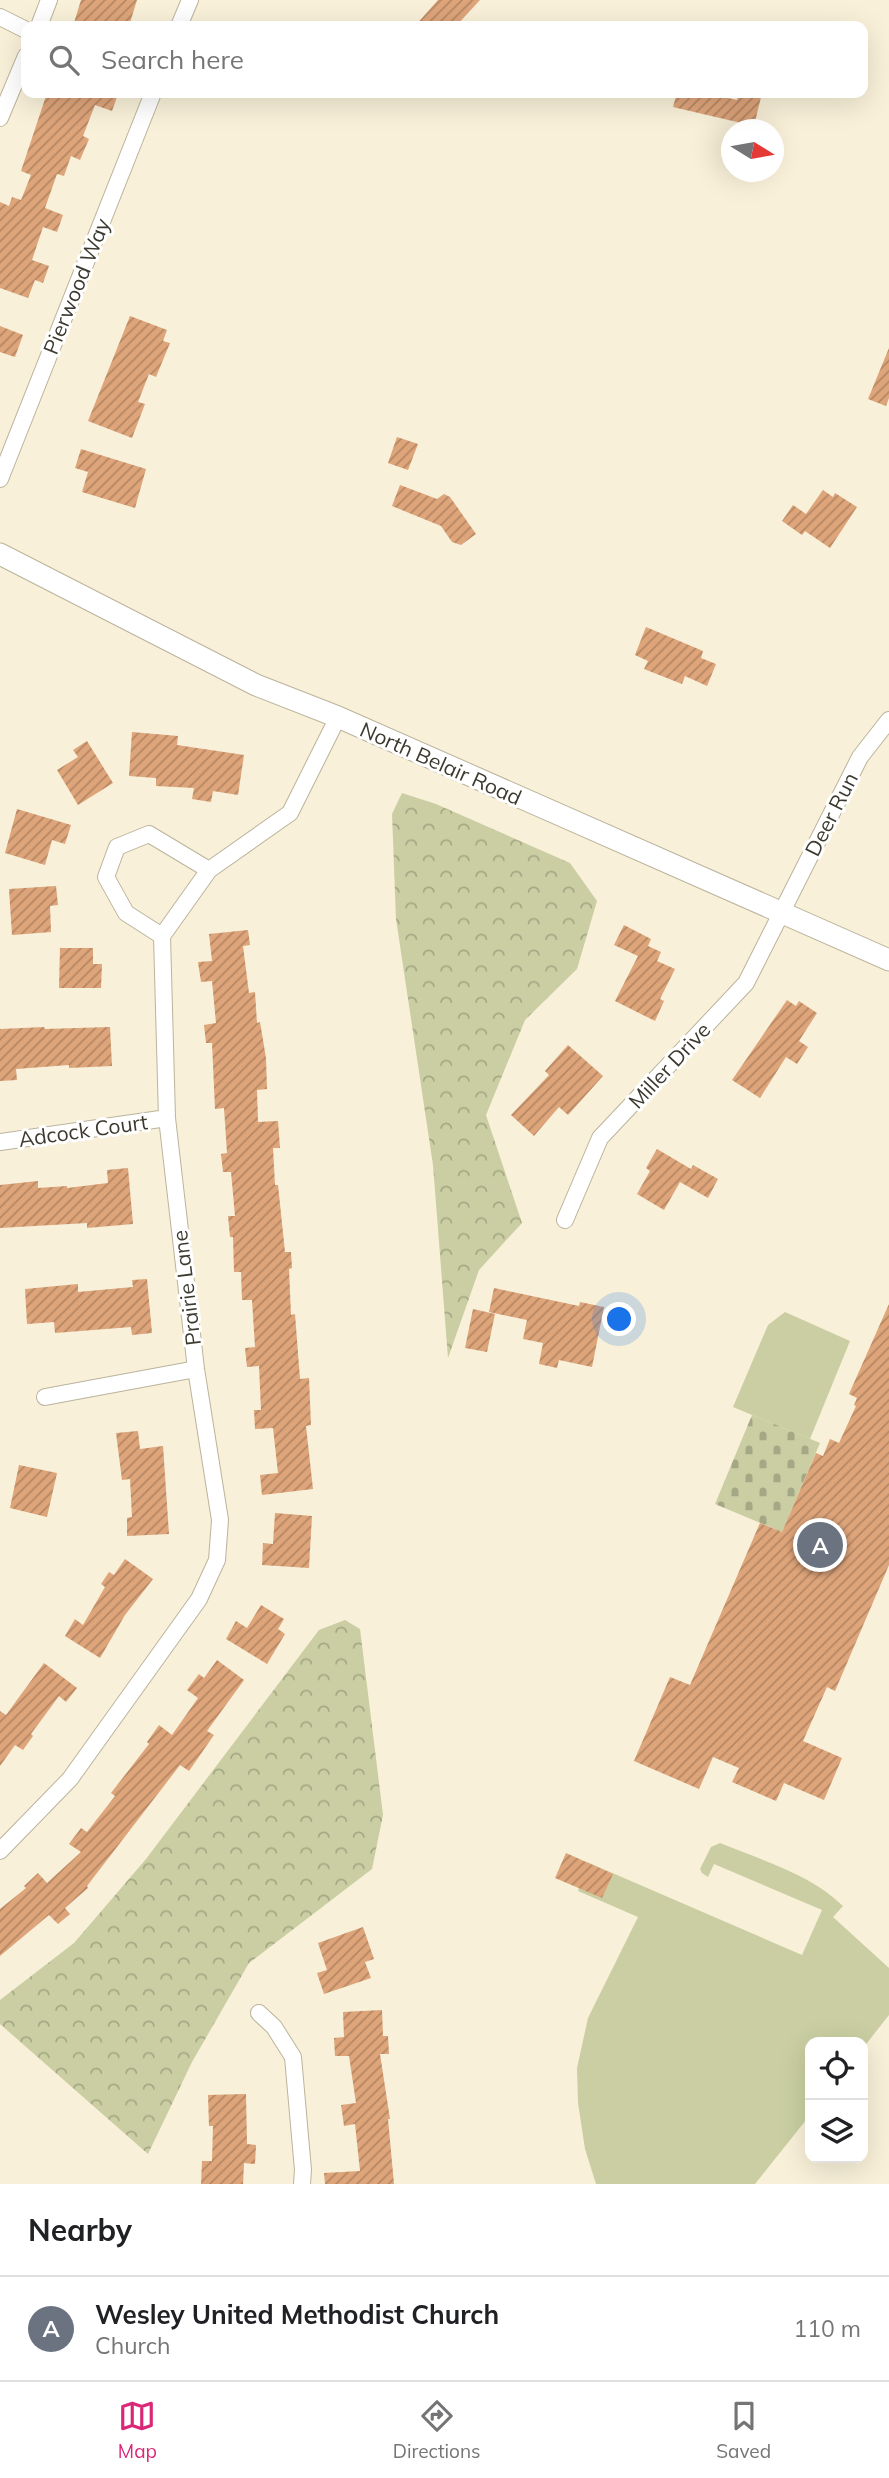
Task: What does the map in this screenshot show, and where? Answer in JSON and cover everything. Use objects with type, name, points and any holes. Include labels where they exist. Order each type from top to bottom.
[{"type":"street","points":[[40,21],[49,0]]},
{"type":"street","points":[[181,21],[190,0]]},
{"type":"street","points":[[0,17],[21,28]]},
{"type":"street","points":[[0,118],[21,68]]},
{"type":"street","name":"Pierwood Way","points":[[0,479],[151,98]]},
{"type":"street","name":"North Belair Road","points":[[0,554],[256,685],[338,718],[889,960]]},
{"type":"street","points":[[209,870],[149,834],[117,847],[106,877],[126,914],[162,936],[209,870],[290,813],[338,718]]},
{"type":"street","name":"Deer Run","points":[[781,914],[860,757],[889,720]]},
{"type":"street","name":"Miller Drive","points":[[565,1220],[600,1138],[746,983],[781,914]]},
{"type":"street","name":"Prairie Lane","points":[[0,1852],[70,1779],[199,1599],[217,1560],[220,1520],[196,1369],[167,1118],[162,936]]},
{"type":"street","name":"Adcock Court","points":[[0,1142],[167,1118]]},
{"type":"street","points":[[45,1397],[196,1369]]},
{"type":"street","points":[[259,2013],[275,2026],[293,2057],[302,2184]]},
{"type":"green space","points":[[402,793],[436,804],[570,863],[597,901],[577,969],[525,1020],[486,1115],[522,1223],[479,1270],[448,1358],[433,1165],[396,919],[392,814]]},
{"type":"green space","points":[[785,1312],[850,1341],[810,1439],[733,1407],[768,1325]]},
{"type":"green space","points":[[752,1415],[820,1443],[782,1532],[715,1504]]},
{"type":"green space","points":[[345,1620],[360,1629],[383,1815],[372,1869],[249,1963],[192,2062],[148,2154],[0,2024],[0,2000],[74,1943],[146,1859],[319,1630]]},
{"type":"green space","points":[[720,1843],[801,1876],[843,1906],[833,1917],[889,1968],[889,2015],[868,2042],[868,2037],[805,2037],[805,2121],[755,2184],[596,2184],[585,2149],[578,2103],[577,2068],[588,2018],[638,1917],[578,1891],[587,1862],[802,1955],[822,1910],[714,1864],[708,1877],[700,1869],[711,1847]]},
{"type":"building","points":[[81,0],[137,0],[131,21],[75,21]]},
{"type":"building","points":[[438,0],[480,0],[461,21],[419,21]]},
{"type":"building","points":[[45,98],[117,98],[112,111],[95,105],[83,136],[89,139],[80,160],[71,156],[64,176],[57,174],[45,208],[63,215],[57,232],[43,227],[32,260],[49,266],[43,283],[35,280],[28,298],[0,288],[0,202],[9,206],[12,197],[21,200],[31,175],[21,171]]},
{"type":"building","points":[[676,98],[761,98],[756,119],[724,119],[673,107]]},
{"type":"building","points":[[130,316],[167,330],[163,341],[170,343],[156,377],[149,374],[138,402],[145,404],[132,438],[88,421]]},
{"type":"building","points":[[0,326],[23,335],[15,357],[0,352]]},
{"type":"building","points":[[889,348],[889,398],[886,406],[868,399]]},
{"type":"building","points":[[397,437],[418,444],[408,470],[388,463]]},
{"type":"building","points":[[81,449],[146,469],[135,508],[82,492],[88,472],[75,468]]},
{"type":"building","points":[[400,485],[437,499],[444,494],[450,497],[476,534],[461,545],[452,542],[441,526],[392,506]]},
{"type":"building","points":[[823,490],[833,497],[835,493],[857,507],[830,548],[805,531],[802,535],[782,521],[793,505],[806,514]]},
{"type":"building","points":[[646,627],[703,651],[701,658],[716,664],[707,686],[685,676],[682,684],[644,669],[648,661],[635,655]]},
{"type":"building","points":[[132,732],[178,736],[177,745],[244,755],[238,795],[213,791],[211,802],[192,799],[194,788],[156,786],[156,778],[129,776]]},
{"type":"building","points":[[87,741],[113,783],[78,805],[57,770],[78,757],[73,750]]},
{"type":"building","points":[[17,809],[71,825],[65,844],[52,840],[45,865],[5,853]]},
{"type":"building","points":[[56,886],[58,905],[50,906],[51,932],[12,935],[9,889]]},
{"type":"building","points":[[624,925],[651,939],[648,946],[661,952],[657,961],[675,969],[660,999],[664,1001],[655,1021],[615,1001],[638,956],[614,945]]},
{"type":"building","points":[[248,930],[250,945],[243,946],[249,993],[255,992],[257,1023],[260,1022],[266,1058],[267,1089],[257,1090],[258,1122],[278,1121],[280,1148],[273,1148],[275,1185],[278,1185],[285,1252],[291,1252],[291,1315],[295,1314],[300,1379],[309,1378],[311,1425],[306,1426],[313,1489],[262,1495],[260,1475],[278,1473],[273,1428],[255,1429],[254,1410],[261,1410],[259,1366],[247,1367],[245,1348],[255,1347],[252,1300],[242,1300],[241,1272],[234,1272],[233,1237],[230,1237],[228,1216],[235,1216],[231,1172],[223,1172],[221,1154],[227,1153],[224,1108],[215,1109],[212,1043],[206,1043],[204,1025],[216,1023],[212,981],[201,982],[198,962],[212,961],[209,934]]},
{"type":"building","points":[[60,948],[93,948],[93,964],[102,964],[101,988],[59,988]]},
{"type":"building","points":[[787,1000],[796,1006],[799,1001],[817,1013],[799,1041],[808,1047],[797,1064],[786,1057],[760,1098],[732,1080]]},
{"type":"building","points":[[110,1027],[112,1066],[69,1068],[69,1065],[16,1069],[17,1080],[0,1081],[0,1029]]},
{"type":"building","points":[[568,1045],[603,1076],[568,1115],[559,1107],[534,1136],[511,1115],[549,1075],[545,1071]]},
{"type":"building","points":[[657,1149],[691,1169],[693,1165],[718,1179],[708,1198],[680,1182],[664,1210],[637,1194],[650,1171],[646,1168]]},
{"type":"building","points":[[128,1168],[133,1224],[87,1228],[87,1223],[0,1228],[0,1185],[38,1181],[38,1188],[67,1188],[108,1183],[107,1170]]},
{"type":"building","points":[[147,1279],[152,1333],[132,1335],[131,1327],[55,1333],[54,1322],[27,1324],[25,1289],[78,1284],[78,1292],[133,1287],[132,1280]]},
{"type":"building","points":[[494,1288],[579,1306],[580,1302],[604,1307],[592,1367],[559,1360],[557,1368],[539,1364],[543,1343],[523,1339],[527,1320],[489,1312]]},
{"type":"building","points":[[889,1304],[889,1565],[835,1691],[827,1687],[803,1741],[842,1758],[824,1800],[784,1783],[776,1801],[732,1782],[739,1768],[713,1757],[699,1789],[634,1761],[670,1677],[690,1685],[760,1523],[782,1532],[816,1453],[823,1456],[830,1439],[839,1443],[856,1406],[854,1405],[857,1398],[849,1394]]},
{"type":"building","points":[[473,1309],[495,1314],[487,1352],[465,1348]]},
{"type":"building","points":[[138,1431],[140,1449],[163,1446],[169,1534],[127,1536],[127,1518],[132,1517],[130,1479],[122,1480],[116,1433]]},
{"type":"building","points":[[19,1465],[57,1473],[47,1517],[10,1508]]},
{"type":"building","points":[[275,1513],[312,1516],[309,1568],[262,1565],[263,1543],[273,1544]]},
{"type":"building","points":[[125,1559],[153,1579],[125,1615],[100,1658],[65,1636],[75,1619],[83,1625],[105,1587],[101,1584],[109,1572],[114,1575]]},
{"type":"building","points":[[261,1605],[284,1619],[278,1629],[285,1634],[267,1664],[226,1639],[236,1621],[247,1628]]},
{"type":"building","points":[[217,1660],[244,1680],[207,1731],[214,1735],[189,1771],[180,1765],[88,1888],[65,1908],[70,1914],[58,1924],[49,1915],[0,1956],[0,1909],[26,1888],[24,1886],[38,1873],[47,1883],[81,1852],[69,1844],[81,1828],[87,1832],[115,1796],[111,1793],[149,1744],[147,1742],[159,1725],[172,1735],[198,1698],[187,1690],[199,1674],[204,1678]]},
{"type":"building","points":[[44,1663],[77,1688],[66,1702],[59,1696],[31,1734],[33,1736],[23,1750],[15,1745],[0,1766],[0,1711],[6,1715]]},
{"type":"building","points":[[566,1853],[613,1874],[602,1898],[555,1878]]},
{"type":"building","points":[[363,1927],[374,1959],[365,1962],[371,1978],[324,1994],[317,1973],[327,1970],[318,1943]]},
{"type":"building","points":[[382,2010],[383,2036],[388,2036],[389,2054],[380,2054],[390,2119],[394,2184],[325,2184],[324,2173],[360,2171],[355,2124],[344,2126],[341,2105],[356,2103],[349,2056],[335,2056],[334,2038],[344,2037],[343,2012]]},
{"type":"building","points":[[246,2094],[247,2144],[256,2145],[255,2164],[244,2163],[243,2184],[201,2184],[202,2161],[212,2161],[213,2126],[209,2126],[208,2095]]},
{"type":"place","name":"Wesley United Methodist Church","points":[[820,1545]]}]
